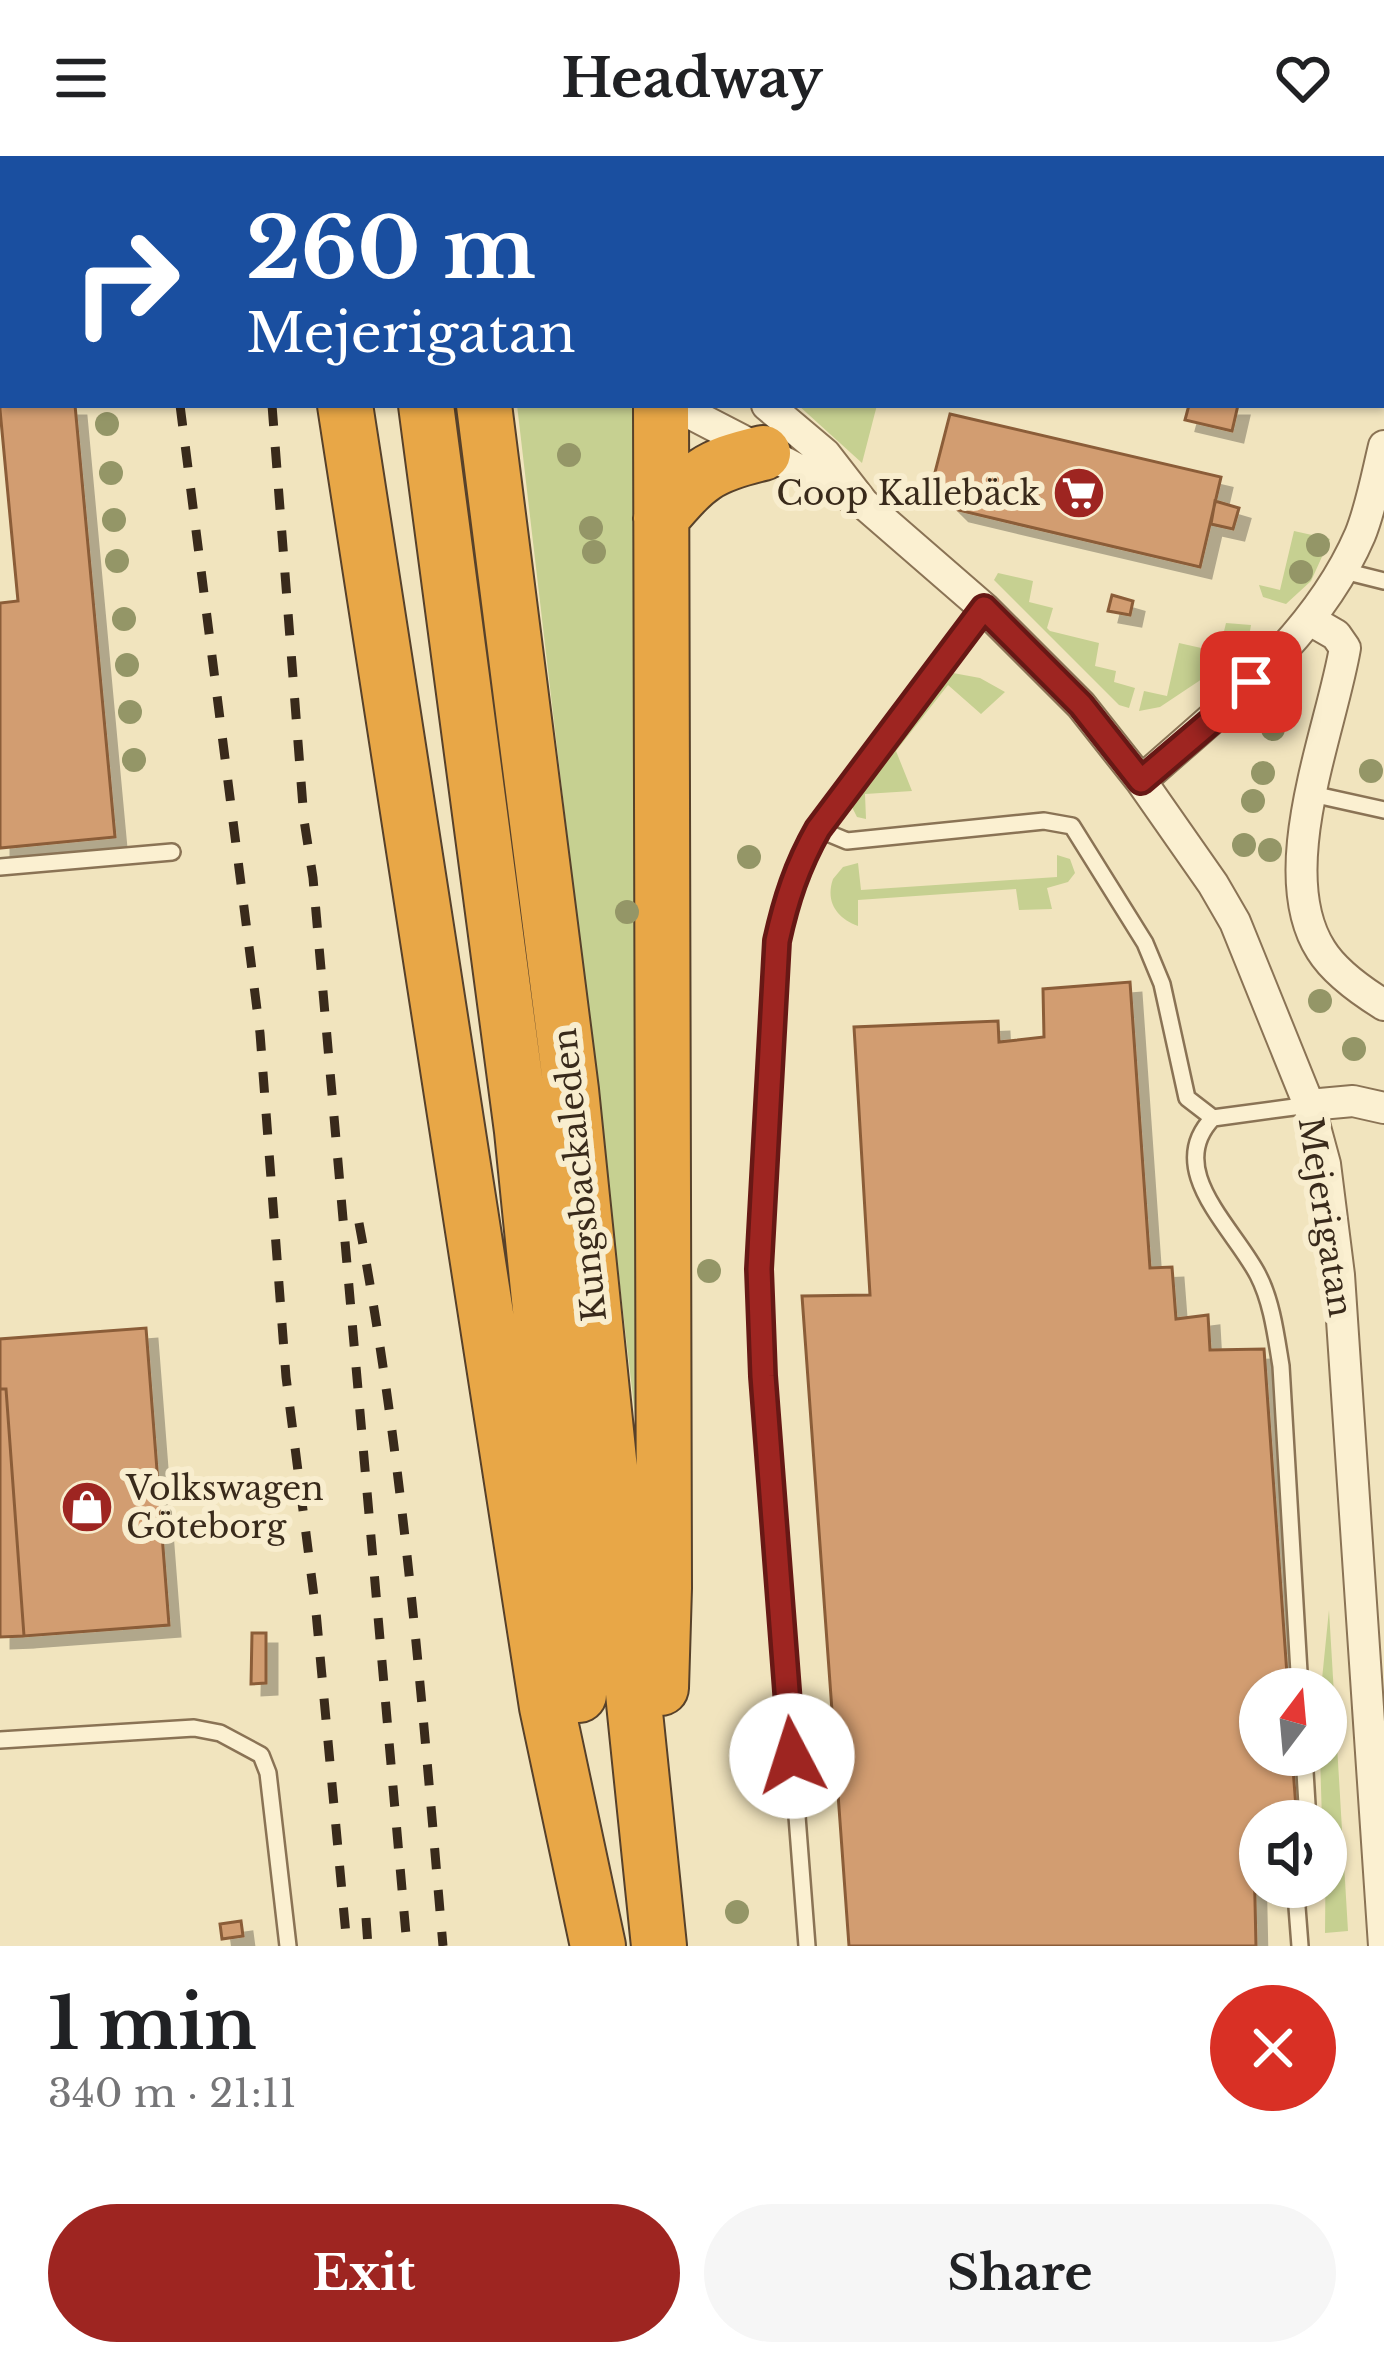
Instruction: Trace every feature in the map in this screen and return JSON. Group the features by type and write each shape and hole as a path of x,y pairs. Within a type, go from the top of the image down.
{"highway":[{"path":"345,408 547,1707 598,1946"},
{"name":"Kungsbackaleden","path":"426,408 525,1154 572,1604 598,1946"},
{"name":"Kungsbackaleden","path":"484,408 571,1090 659,1946"},
{"path":"654,1889 664,1588 661,408"},
{"path":"661,518 695,478 726,462 765,429"}],"street":[{"name":"Mejerigatan","path":"685,408 765,429 825,454 862,502"},
{"name":"Mejerigatan","path":"765,429 862,502 984,608 1081,705 1141,781 1235,922 1310,1105 1325,1164 1339,1275 1383,1927"},
{"path":"1141,781 1222,712 1310,620 1360,534 1384,446"},
{"path":"1310,620 1336,635 1345,648 1299,857 1305,906 1321,950 1384,1005"},
{"path":"1310,1105 1353,1101 1384,1108"}],"lane":[{"path":"1340,570 1384,580"},
{"path":"807,1946 759,1269 777,941 788,892 818,829 984,608"},
{"path":"1312,794 1384,810"},
{"path":"818,829 847,842 1044,821 1072,826 1145,943 1167,1000 1187,1098 1213,1118"},
{"path":"0,867 172,852"},
{"path":"1299,1668 1277,1345 1259,1277 1196,1180 1197,1144 1202,1129 1213,1118 1310,1105"},
{"path":"0,1740 194,1728 220,1733 261,1755 268,1774 288,1946"},
{"path":"1297,1908 1300,1946"}],"green space":[{"path":"517,408 632,408 639,414 638,1440"},
{"path":"801,408 876,408 862,463"},
{"path":"1294,531 1330,539 1311,581 1286,604 1263,597 1259,585 1280,590"},
{"path":"998,573 1033,581 1029,602 1053,608 1050,631 1099,643 1095,666 1116,671 1114,682 1135,688 1129,708 1119,705 994,580"},
{"path":"1226,623 1251,625 1247,649 1160,707 1139,711 1144,691 1167,696 1179,643 1219,652"},
{"path":"953,673 980,678 1005,692 981,714 948,685 896,751 912,791 865,794 866,819 857,817 853,797 937,687"},
{"path":"1057,855 1070,859 1075,873 1068,882 1047,888 1052,909 1019,910 1016,889 858,900 858,926 844,919 832,902 833,879 843,867 858,863 861,890 1057,877"},
{"path":"1329,1610 1332,1668 1323,1668"},
{"path":"1321,1776 1339,1776 1340,1800 1321,1800"},
{"path":"1325,1908 1347,1908 1348,1931 1325,1933"}],"building":[{"path":"75,408 115,837 0,848 0,603 18,601 0,410"},
{"path":"1188,408 1237,408 1232,431 1185,420"},
{"name":"Coop Kallebäck","path":"950,414 1221,477 1200,567 958,510 932,484"},
{"path":"1215,501 1239,508 1233,529 1211,524"},
{"path":"1112,595 1133,601 1130,615 1108,611"},
{"path":"1130,982 1150,1268 1172,1267 1176,1319 1208,1315 1210,1350 1264,1349 1287,1668 1239,1668 1239,1776 1294,1776 1295,1800 1239,1800 1239,1908 1255,1908 1256,1946 849,1946 802,1296 870,1295 854,1027 998,1021 999,1042 1044,1037 1043,989"},
{"name":"Volkswagen Göteborg","path":"146,1328 169,1625 24,1636 6,1389 0,1389 0,1339"},
{"path":"0,1389 6,1389 24,1636 0,1637"},
{"path":"252,1633 266,1633 266,1683 251,1684"},
{"path":"241,1921 243,1936 222,1939 220,1924"}],"railway":[{"path":"180,408 260,1033 286,1377 316,1612 347,1946"},
{"path":"272,408 304,820 313,878 407,1946"},
{"path":"359,1223 400,1493 443,1946"},
{"path":"366,1918 368,1946"}],"place":[{"name":"Coop Kallebäck","path":"1079,493"},
{"name":"Volkswagen Göteborg","path":"87,1507"}],"route":[{"path":"792,1756 759,1269 777,941 800,860 818,829 984,608 1081,705 1141,781 1251,682"}]}
